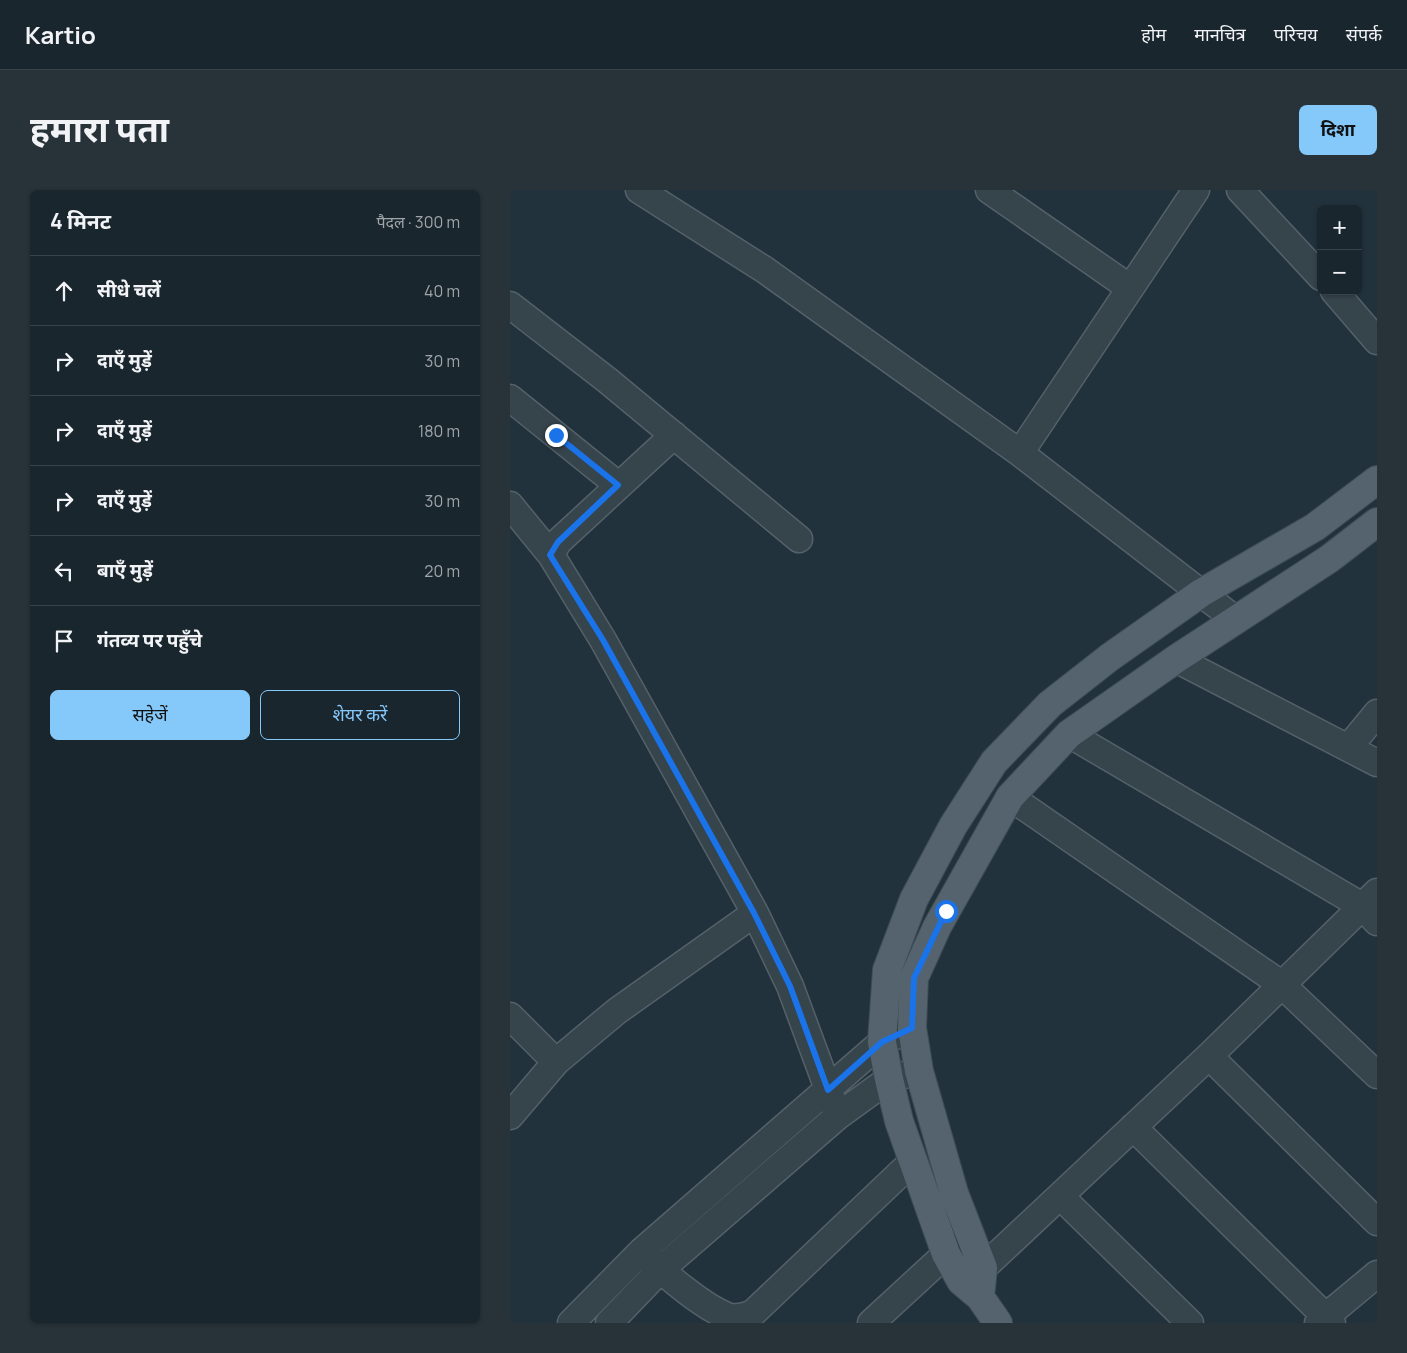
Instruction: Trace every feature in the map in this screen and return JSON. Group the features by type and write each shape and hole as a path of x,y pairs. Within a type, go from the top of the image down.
{"main road":[{"path":"998,1323 980,1297 961,1281 946,1254 912,1162 889,1080 882,1042 887,970 914,899 953,826 994,762 1050,704 1110,657 1201,593 1315,527 1377,480"},
{"path":"980,1297 983,1268 954,1193 918,1071 912,1028 914,978 937,927 1010,796 1069,734 1176,659 1329,559 1377,522"}],"street":[{"path":"638,190 765,270 1020,453 1236,620"},
{"path":"990,190 1130,288"},
{"path":"1020,453 1196,190"},
{"path":"1240,190 1317,273"},
{"path":"1339,295 1372,324"},
{"path":"510,305 607,380 799,539"},
{"path":"510,398 618,485"},
{"path":"550,555 558,542 674,435"},
{"path":"510,504 550,555 603,640 754,913 790,986 838,1116"},
{"path":"1176,659 1377,763"},
{"path":"1349,748 1377,713"},
{"path":"983,1268 1209,1056 1281,984 1372,907 1069,734"},
{"path":"1010,796 1281,984 1377,1076"},
{"path":"510,1116 556,1062 617,1011 754,913"},
{"path":"510,1016 556,1062"},
{"path":"571,1323 642,1250 882,1042 912,1028"},
{"path":"1209,1056 1377,1222"},
{"path":"609,1323 660,1270 838,1116 889,1080 918,1071"},
{"path":"1134,1127 1325,1321 1377,1274"},
{"path":"642,1250 703,1315 740,1318 753,1314 912,1162"},
{"path":"1060,1196 1190,1323"},
{"path":"871,1323 946,1254 972,1238"}],"route":[{"path":"556,435 618,485 558,542 550,555 603,640 754,913 790,986 828,1090 882,1042 912,1028 914,978 946,911"}]}
